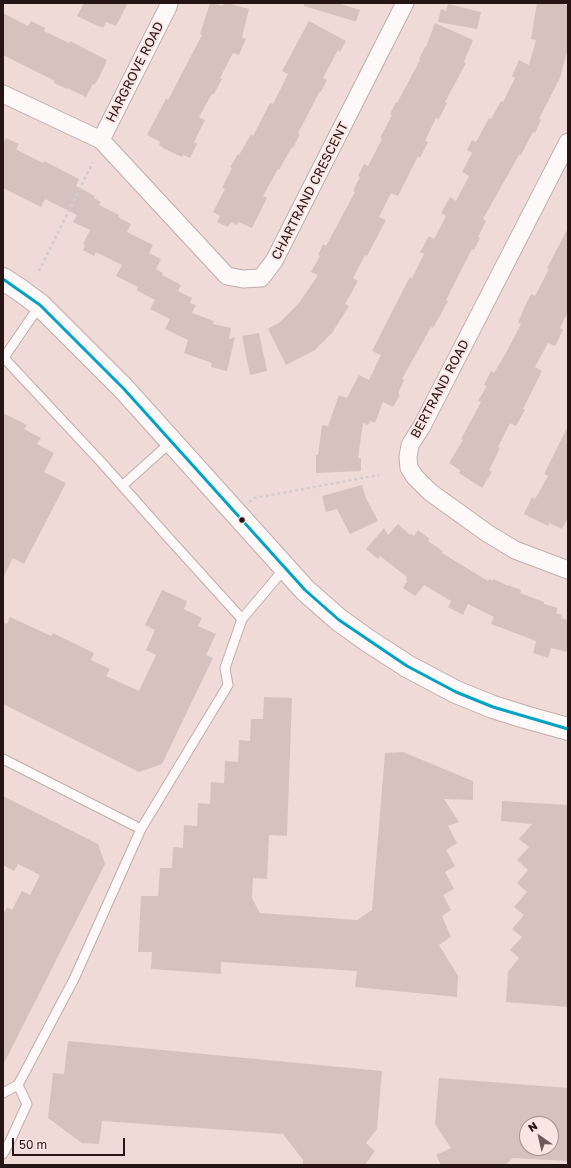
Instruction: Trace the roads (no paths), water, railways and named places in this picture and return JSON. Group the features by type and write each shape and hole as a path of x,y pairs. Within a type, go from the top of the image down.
{"street":[{"name":"HARGROVE ROAD","path":"101,140 169,3"},
{"name":"CHARTRAND CRESCENT","path":"3,94 101,140 227,276 243,279 261,278 274,261 405,3"},
{"name":"BERTRAND ROAD","path":"568,142 426,419 410,445 408,458 409,468 415,477 430,492 487,533 515,550 568,570"},
{"path":"3,279 40,304 124,390 305,590 339,620 367,640 424,676 456,692 492,707 532,720 568,729"}],"lane":[{"path":"40,304 3,359 102,463 242,619"},
{"path":"122,486 171,442"},
{"path":"3,1093 18,1085 74,980 142,829 228,685 225,668 242,619 285,568"},
{"path":"3,759 142,829"},
{"path":"3,1154 27,1104 18,1085"}]}
